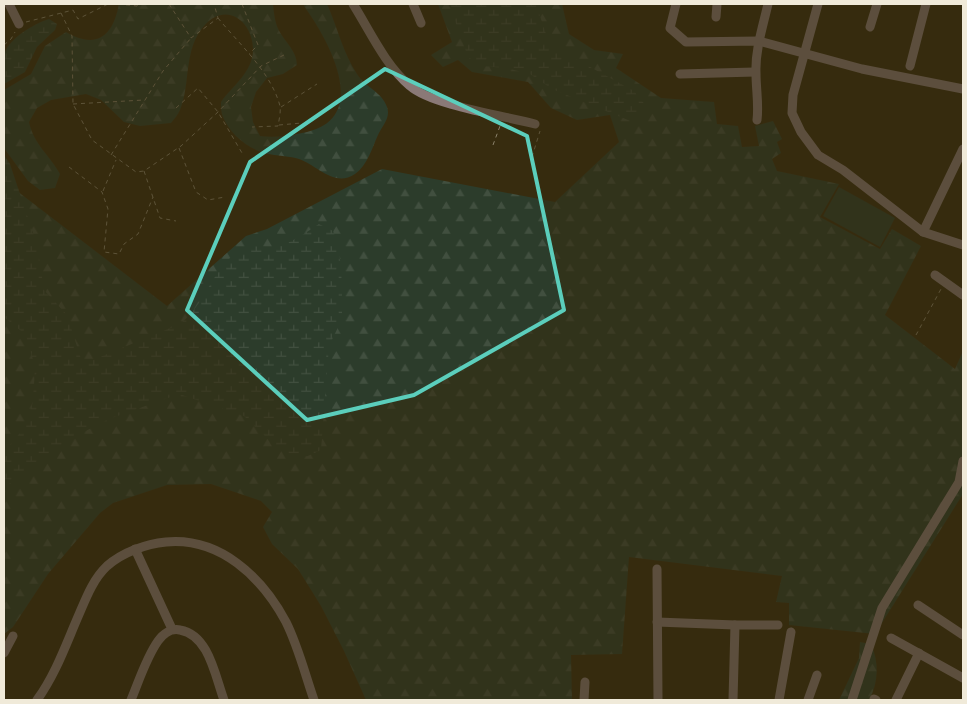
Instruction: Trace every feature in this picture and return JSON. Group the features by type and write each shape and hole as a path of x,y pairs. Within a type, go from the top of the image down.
{"street":[{"path":"6,4 19,24"},
{"path":"353,4 392,66 410,86 420,93 436,100 535,124"},
{"path":"414,4 421,23"},
{"path":"676,4 670,28 686,42 759,41 862,69 963,86"},
{"path":"716,17 717,4"},
{"path":"757,120 759,101 756,72 759,41 768,4"},
{"path":"818,4 793,95 792,113 812,150 843,170 923,232 963,246"},
{"path":"870,27 877,4"},
{"path":"910,66 926,4"},
{"path":"680,74 756,72"},
{"path":"923,232 963,149"},
{"path":"935,275 963,294"},
{"path":"852,700 882,608 958,482 963,461"},
{"path":"37,700 52,676 93,584 107,566 136,549 155,543 176,541 196,544 219,552 238,562 270,596 286,622 314,700"},
{"path":"136,549 172,629"},
{"path":"657,569 658,700"},
{"path":"918,604 963,635"},
{"path":"657,622 778,625"},
{"path":"733,700 735,625"},
{"path":"130,700 157,642 172,629 185,631 196,636 203,645 224,700"},
{"path":"779,700 791,632"},
{"path":"4,653 13,636"},
{"path":"891,638 963,678"},
{"path":"896,700 919,653"},
{"path":"808,700 817,675"},
{"path":"584,700 585,682"}],"path":[{"path":"4,45 11,39 19,24 73,10 78,19 108,4"},
{"path":"118,4 137,6 139,4"},
{"path":"168,4 191,38"},
{"path":"214,4 218,18 248,55 261,66 280,108 278,126"},
{"path":"242,4 258,45 248,55"},
{"path":"61,13 72,36 73,104 92,140 110,155 136,172 144,171 179,148 218,112 261,66 284,54"},
{"path":"110,155 163,71 191,38 218,18"},
{"path":"280,108 317,84"},
{"path":"176,108 198,88 218,112 242,153"},
{"path":"73,104 145,100"},
{"path":"493,145 504,116"},
{"path":"252,127 302,124"},
{"path":"532,157 540,128 535,124"},
{"path":"179,148 196,192 208,200 225,197"},
{"path":"102,192 117,159"},
{"path":"69,167 102,192 108,208 104,252 119,254 124,244 138,234 153,197"},
{"path":"144,171 160,218 176,221"},
{"path":"916,335 945,282"}],"highlighted area":[{"path":"385,69 527,136 564,310 414,395 307,420 187,310 250,162"}],"green space":[{"path":"119,4 273,4 277,27 293,52 297,65 283,74 267,78 256,92 251,107 253,122 260,136 271,137 302,133 324,126 336,113 341,97 334,59 325,39 304,6 305,4 327,4 352,66 360,79 385,102 388,111 387,118 366,162 359,171 347,178 333,177 299,159 262,152 248,146 236,136 226,124 221,112 221,102 241,79 249,66 253,51 252,41 244,23 229,15 221,15 212,18 197,35 190,56 183,100 179,112 171,123 140,126 124,122 101,100 86,94 51,100 37,108 29,122 31,130 60,174 55,188 40,190 28,181 4,148 4,90 31,74 45,46 66,32 87,40 102,37 113,24"},
{"path":"438,4 562,4 569,34 594,50 623,54 616,68 661,98 714,102 717,124 738,126 742,147 759,146 755,126 773,121 782,139 777,142 781,153 772,159 777,171 839,184 820,217 880,249 892,229 921,246 885,315 955,369 963,351 963,494 875,634 789,625 789,603 776,602 782,576 629,557 622,654 571,655 572,700 366,700 321,606 298,569 272,544 263,527 272,512 261,501 211,484 167,485 113,503 100,513 48,574 13,627 4,634 4,181 167,306 246,236 267,229 382,169 555,202 619,142 610,115 577,120 551,108 528,82 472,72 458,60 443,67 431,55 452,42"},
{"path":"449,4 536,4 548,40 559,50 634,91 646,106 640,117 628,120 552,89 530,74 506,68 482,66 468,57"},
{"path":"49,19 57,24 55,30 37,47 25,72 4,84 3,59 10,44 29,28"},
{"path":"4,155 10,164 37,245 44,290 67,315 81,359 88,362 180,324 196,307 222,266 240,250 252,246 280,246 298,238 319,224 333,231 339,247 342,319 329,346 321,450 299,460 270,441 244,416 179,394 109,419 72,438 36,462 9,484 4,495 4,452 25,427 33,402 35,367 26,335 4,317"},
{"path":"839,187 895,218 880,247 823,216"},
{"path":"860,642 871,644 874,651 877,665 875,686 869,700 839,700 859,658"}]}
